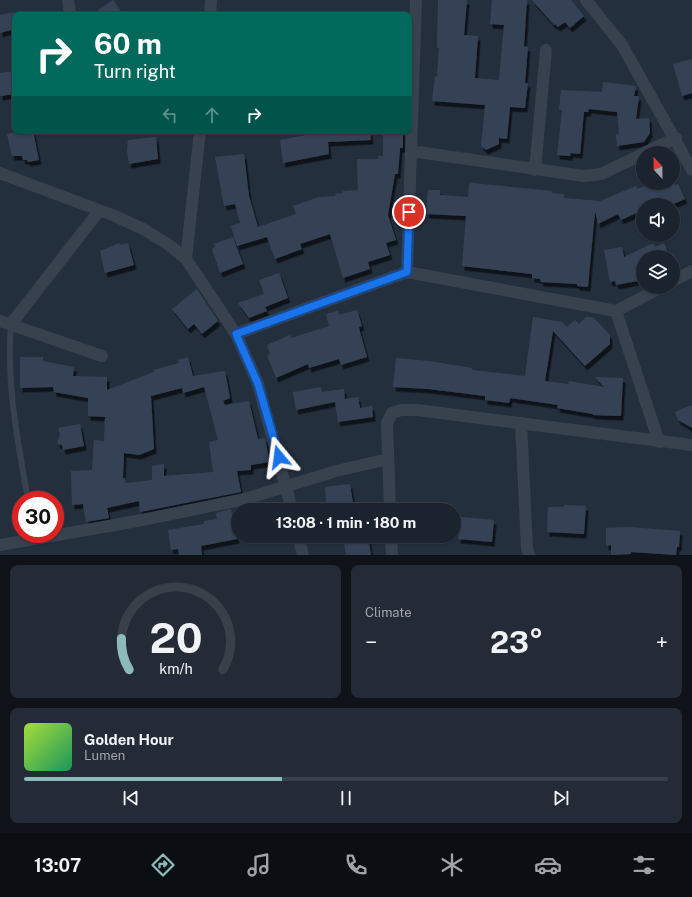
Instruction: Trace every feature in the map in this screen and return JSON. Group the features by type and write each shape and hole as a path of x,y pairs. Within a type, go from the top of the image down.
{"street":[{"path":"68,0 70,12"},
{"path":"210,0 210,12"},
{"path":"412,33 416,0"},
{"path":"586,0 622,45 676,138 692,170"},
{"path":"535,170 546,50"},
{"path":"186,259 200,134"},
{"path":"407,272 411,134"},
{"path":"659,146 676,138"},
{"path":"411,151 584,176 601,174 636,157"},
{"path":"0,173 99,210 145,230 169,245 186,259 236,334 258,384 291,503"},
{"path":"99,210 6,323 102,356"},
{"path":"680,277 692,271"},
{"path":"236,334 407,272 616,311 649,294"},
{"path":"616,311 660,442"},
{"path":"390,503 387,423 392,413 397,411 417,410 692,445"},
{"path":"521,423 527,548 529,555"},
{"path":"64,532 138,521 238,500 336,471 388,459"},
{"path":"1,548 15,543"},
{"path":"299,543 302,555"},
{"path":"391,543 392,555"}],"lane":[{"path":"6,323 10,340 11,402 26,491"}],"building":[{"path":"113,0 122,12 95,12"},
{"path":"438,0 467,0 464,35 478,36 475,78 499,80 504,25 490,24 492,0 527,0 524,46 528,47 525,83 528,83 525,108 510,107 507,139 499,138 499,144 486,150 481,146 485,105 432,101 435,76 437,77 439,48 437,48"},
{"path":"532,0 571,0 584,16 570,28 565,22 558,27 555,24 554,25"},
{"path":"12,13 12,30 0,33 0,15"},
{"path":"692,59 692,93 682,96 673,64"},
{"path":"12,71 12,94 0,96 0,73"},
{"path":"603,82 636,86 634,96 639,96 636,119 649,118 650,133 644,142 617,146 616,134 619,134 617,112 589,109 588,112 584,112 580,154 571,153 570,156 557,155 562,110 559,110 561,90 602,92"},
{"path":"7,134 34,134 39,160 28,162 27,160 23,160 22,156 12,156"},
{"path":"312,134 370,134 371,140 328,142 329,154 283,163 280,140"},
{"path":"383,134 403,134 403,148 400,148 398,174 395,174 388,215 396,240 386,243 390,255 368,262 370,269 343,278 330,234 300,244 302,249 275,259 267,237 237,246 231,226 240,223 235,204 224,206 215,157 244,154 249,196 258,227 296,214 293,206 319,197 336,196 335,194 343,193 343,191 358,190 357,159 378,159 378,156 383,156"},
{"path":"156,137 158,159 129,164 127,150 128,140"},
{"path":"472,183 552,191 551,193 564,194 564,198 600,201 636,186 636,190 680,190 680,188 685,199 680,201 680,198 636,198 636,213 621,220 618,214 598,224 595,211 588,287 577,286 577,284 541,282 540,279 532,278 532,274 462,266 466,216 426,214 428,190 440,190 440,195 468,197 469,184"},
{"path":"233,237 243,264 220,273 212,249 215,247 214,244"},
{"path":"119,243 120,245 128,243 134,265 105,273 100,251"},
{"path":"653,243 655,247 664,243 667,250 638,250"},
{"path":"622,247 624,257 636,251 636,281 616,285 615,281 610,282 604,250"},
{"path":"279,273 288,298 265,307 267,311 249,318 238,303 264,294 259,280"},
{"path":"197,289 218,321 202,334 194,324 188,329 172,309"},
{"path":"357,310 362,326 359,327 360,332 367,357 341,365 339,359 309,368 308,364 276,378 267,355 270,354 267,345 290,335 291,338 329,326 326,314 338,311 339,315"},
{"path":"533,317 562,322 567,327 575,320 579,324 586,317 593,317 610,335 610,344 585,366 553,331 545,381 568,384 569,381 604,387 595,377 623,378 621,416 593,415 557,408 558,405 510,398 509,403 485,400 485,396 428,389 393,387 396,358 429,361 472,368 472,370 525,376"},
{"path":"20,357 43,357 43,361 74,367 73,376 107,377 107,390 154,372 154,370 179,363 178,360 188,357 193,376 225,371 230,398 223,401 225,405 249,401 258,439 265,438 270,462 251,465 251,470 237,471 241,492 140,512 139,501 107,508 109,518 86,522 83,504 72,505 71,471 92,470 94,440 104,441 105,417 88,416 88,398 54,392 53,387 20,388","holes":["204,387 218,440 209,442 213,472 164,476 164,464 152,466 152,480 126,483 125,478 123,478 124,453 139,455 154,449 151,396 182,388 183,393"]},
{"path":"321,387 322,392 344,389 345,399 358,397 360,408 372,406 373,417 338,422 335,402 296,410 293,392"},
{"path":"692,405 692,428 678,420 675,412"},
{"path":"80,424 84,446 63,450 62,445 57,444 60,434 58,428"},
{"path":"350,484 353,503 326,503 325,487"},
{"path":"564,505 586,506 584,534 547,532 548,507 564,507"},
{"path":"231,509 231,540 201,546 202,555 179,555 178,549 171,550 168,530 204,524 204,521 217,519 216,513"},
{"path":"461,517 494,520 492,542 461,539"},
{"path":"630,527 680,531 679,547 677,547 676,555 631,552 631,554 611,555 611,545 606,546 606,528"},
{"path":"344,543 369,543 371,555 346,555"}],"route":[{"path":"279,457 258,384 236,334 407,272 409,212"}]}
